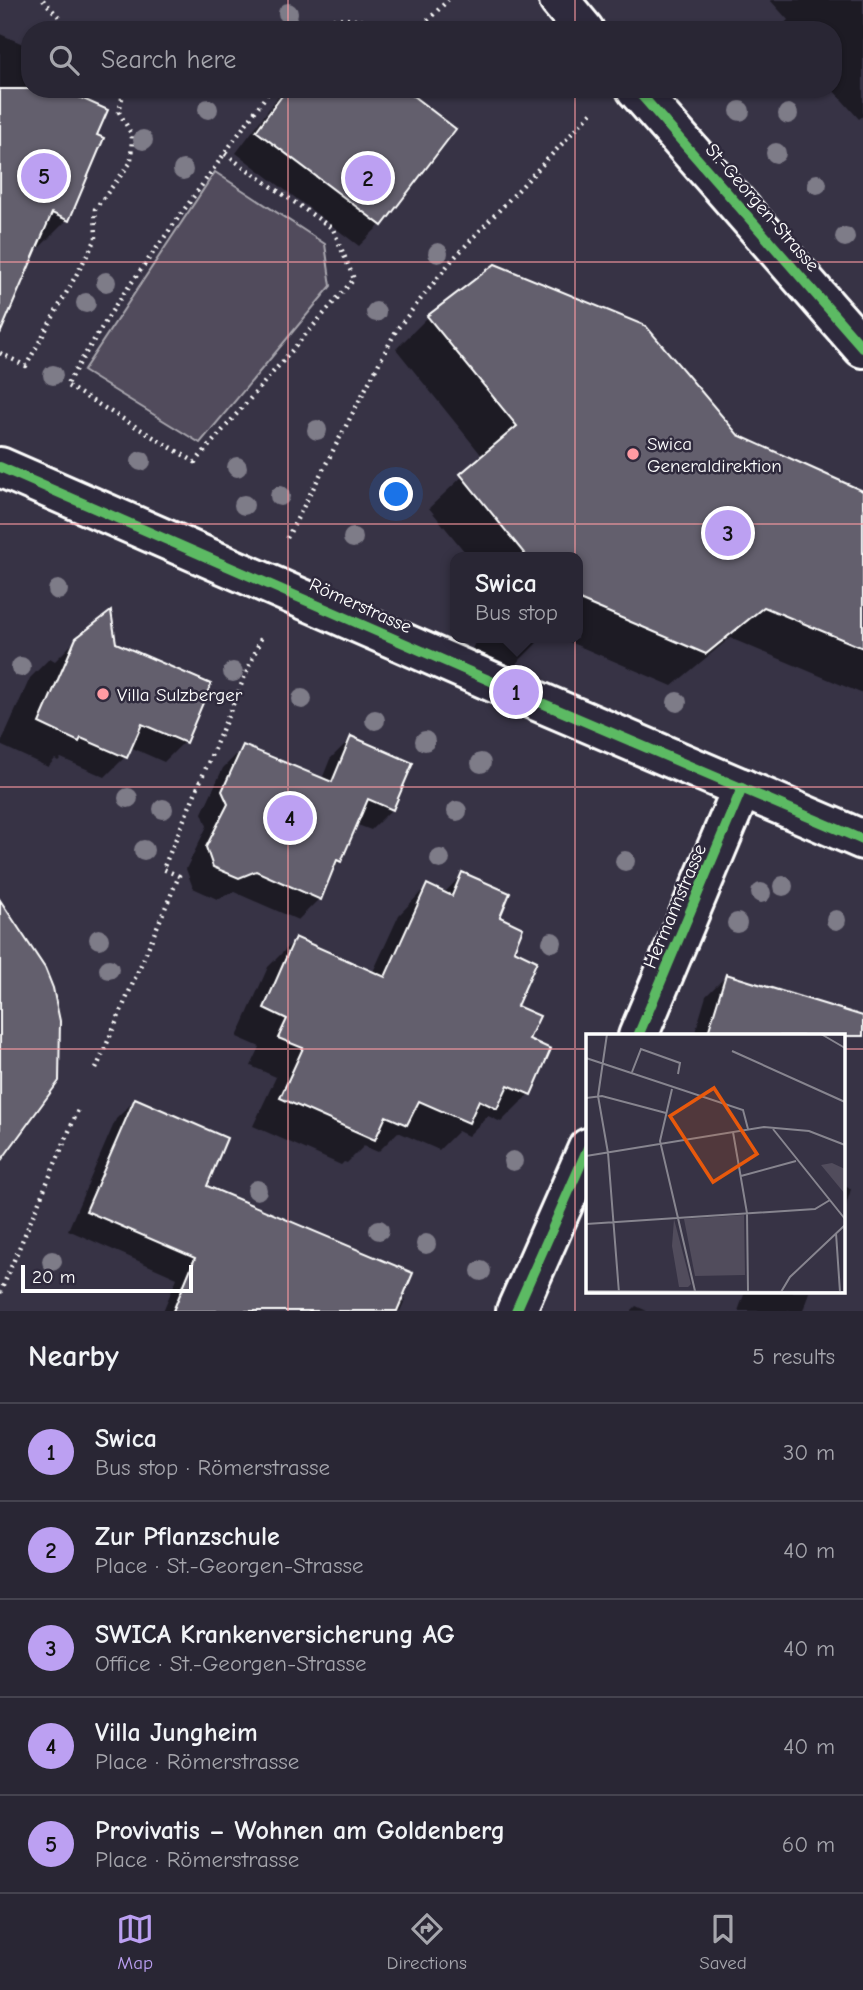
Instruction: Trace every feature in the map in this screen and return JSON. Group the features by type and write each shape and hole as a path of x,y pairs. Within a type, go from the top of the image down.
{"main road":[{"path":"559,0 576,21"},
{"name":"St.-Georgen-Strasse","path":"644,98 863,348"},
{"name":"Römerstrasse","path":"0,467 863,840"},
{"name":"Hermannstrasse","path":"639,1034 742,788"},
{"path":"516,1311 586,1153"}],"path":[{"path":"43,0 60,21"},
{"path":"427,21 448,0"},
{"path":"330,21 336,18 364,21"},
{"path":"0,353 26,366 96,239 94,209 131,162 132,135 119,112 122,98"},
{"path":"225,154 333,229 354,279 195,462 66,385 117,303 265,98"},
{"path":"284,543 397,330 452,260 594,109"},
{"path":"96,1069 179,876 163,869 267,626"},
{"path":"0,1293 79,1110"}],"shaded area":[{"path":"215,172 325,244 331,286 200,443 83,371"}],"building":[{"path":"0,89 21,89 21,98 81,98 108,110 97,135 104,138 69,221 52,213 0,334"},
{"path":"280,98 416,98 456,129 382,226 256,131"},
{"name":"Swica Generaldirektion","path":"495,264 646,326 738,435 863,491 863,648 764,607 706,654 583,602 583,552 523,552 460,474 517,426 427,316"},
{"name":"Villa Sulzberger","path":"111,611 116,643 211,684 186,743 142,724 127,758 81,738 79,742 39,723 76,638"},
{"path":"351,736 413,763 393,810 368,799 341,862 337,860 321,900 256,871 239,878 213,867 206,847 228,804 222,791 243,745 332,782"},
{"path":"462,872 510,893 500,917 523,928 514,950 537,961 517,1006 540,1016 529,1039 551,1049 531,1095 508,1085 497,1109 479,1100 469,1123 419,1101 407,1125 386,1116 375,1140 280,1098 303,1048 278,1038 287,1019 264,1008 295,937 385,977 427,884 452,896"},
{"path":"0,900 45,968 53,988 60,1021 59,1081 0,1162"},
{"path":"726,974 863,1016 863,1036 708,1034"},
{"path":"135,1098 227,1138 207,1186 413,1273 397,1311 173,1311 195,1258 86,1211"}],"cycle path":[{"path":"644,98 863,348"},
{"path":"0,467 863,840"},
{"path":"639,1034 742,788"},
{"path":"516,1311 586,1153"}],"place":[{"name":"Provivatis – Wohnen am Goldenberg","path":"44,176"},
{"name":"Zur Pflanzschule","path":"368,178"},
{"name":"Swica Generaldirektion","path":"633,454"},
{"name":"SWICA Krankenversicherung AG","path":"728,533"},
{"name":"Swica","path":"516,692"},
{"name":"Villa Sulzberger","path":"103,694"},
{"name":"Villa Jungheim","path":"290,818"}]}
